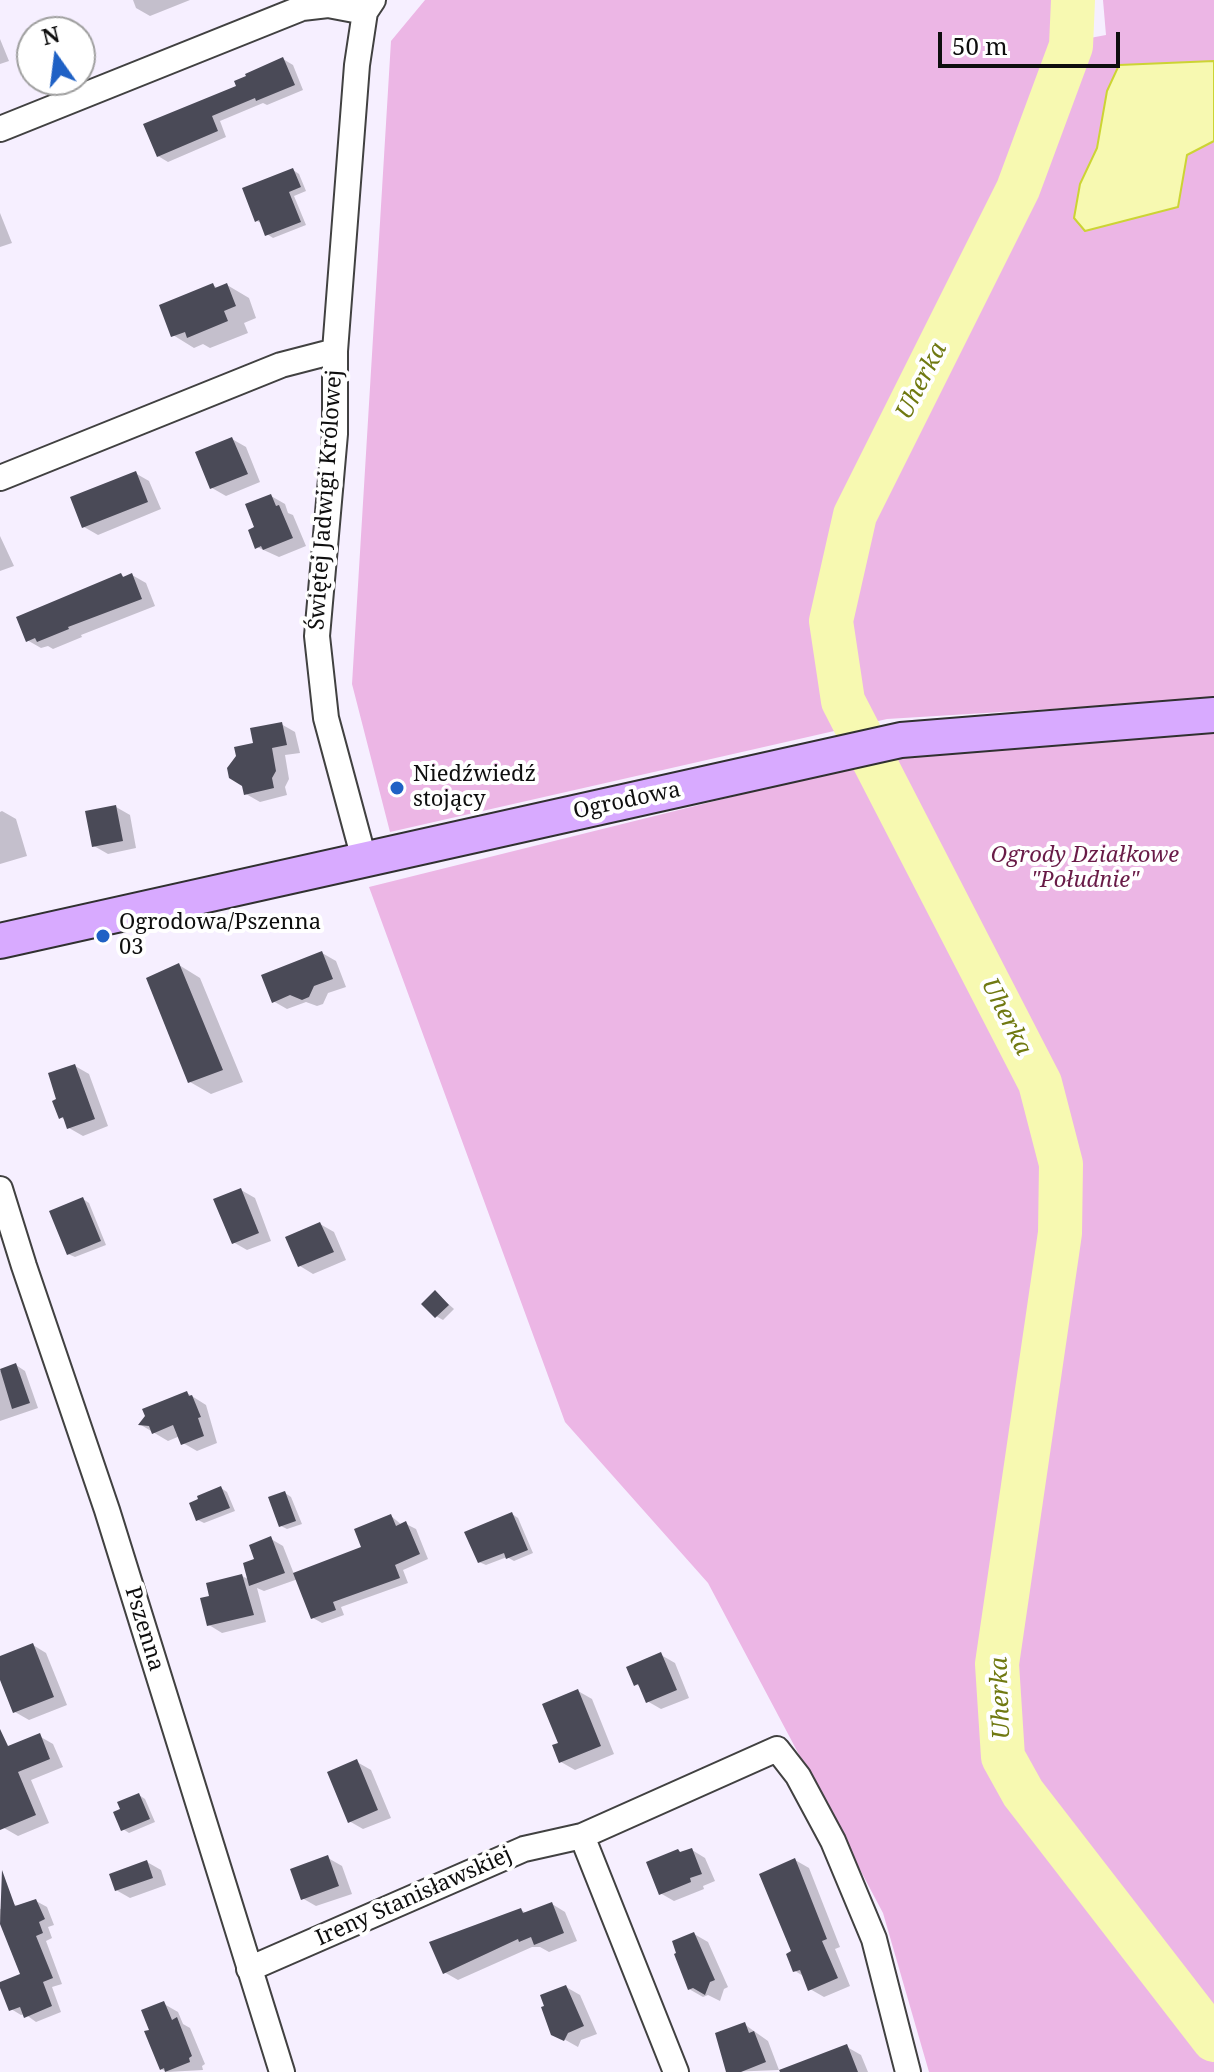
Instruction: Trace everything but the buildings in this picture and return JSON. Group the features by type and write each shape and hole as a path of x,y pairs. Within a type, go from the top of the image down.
{"street":[{"path":"0,129 302,8 369,6 357,65 335,351"},
{"name":"Świętej Jadwigi Królowej","path":"0,478 281,365 335,351 335,434 317,614 318,658 326,718 364,859"},
{"name":"Ogrodowa","path":"0,941 901,740 1214,715"},
{"name":"Pszenna","path":"0,1189 107,1510 282,2072"},
{"name":"Ireny Stanisławskiej","path":"249,1969 524,1849 582,1836 777,1749 798,1776 833,1841 874,1939 908,2072"},
{"path":"582,1836 676,2072"}],"green space":[{"path":"425,0 1058,0 1058,44 1106,35 1103,0 1214,0 1214,699 887,719 390,832 352,684 391,41"},
{"name":"Ogrody Działkowe \"Południe\"","path":"1214,730 1214,2072 929,2072 883,1913 708,1583 565,1422 369,887 888,758"}],"shaded area":[{"path":"1214,61 1214,141 1187,155 1178,207 1085,231 1074,218 1080,184 1097,148 1107,91 1119,65"}],"waterway":[{"name":"Uherka","path":"1073,0 1071,46 1018,189 855,515 831,621 843,701 1040,1083 1061,1164 1060,1233 997,1664 1003,1757 1023,1793 1214,2040"}],"place":[{"name":"Niedźwiedź stojący","path":"397,788"},
{"name":"Ogrodowa/Pszenna 03","path":"103,936"}]}
